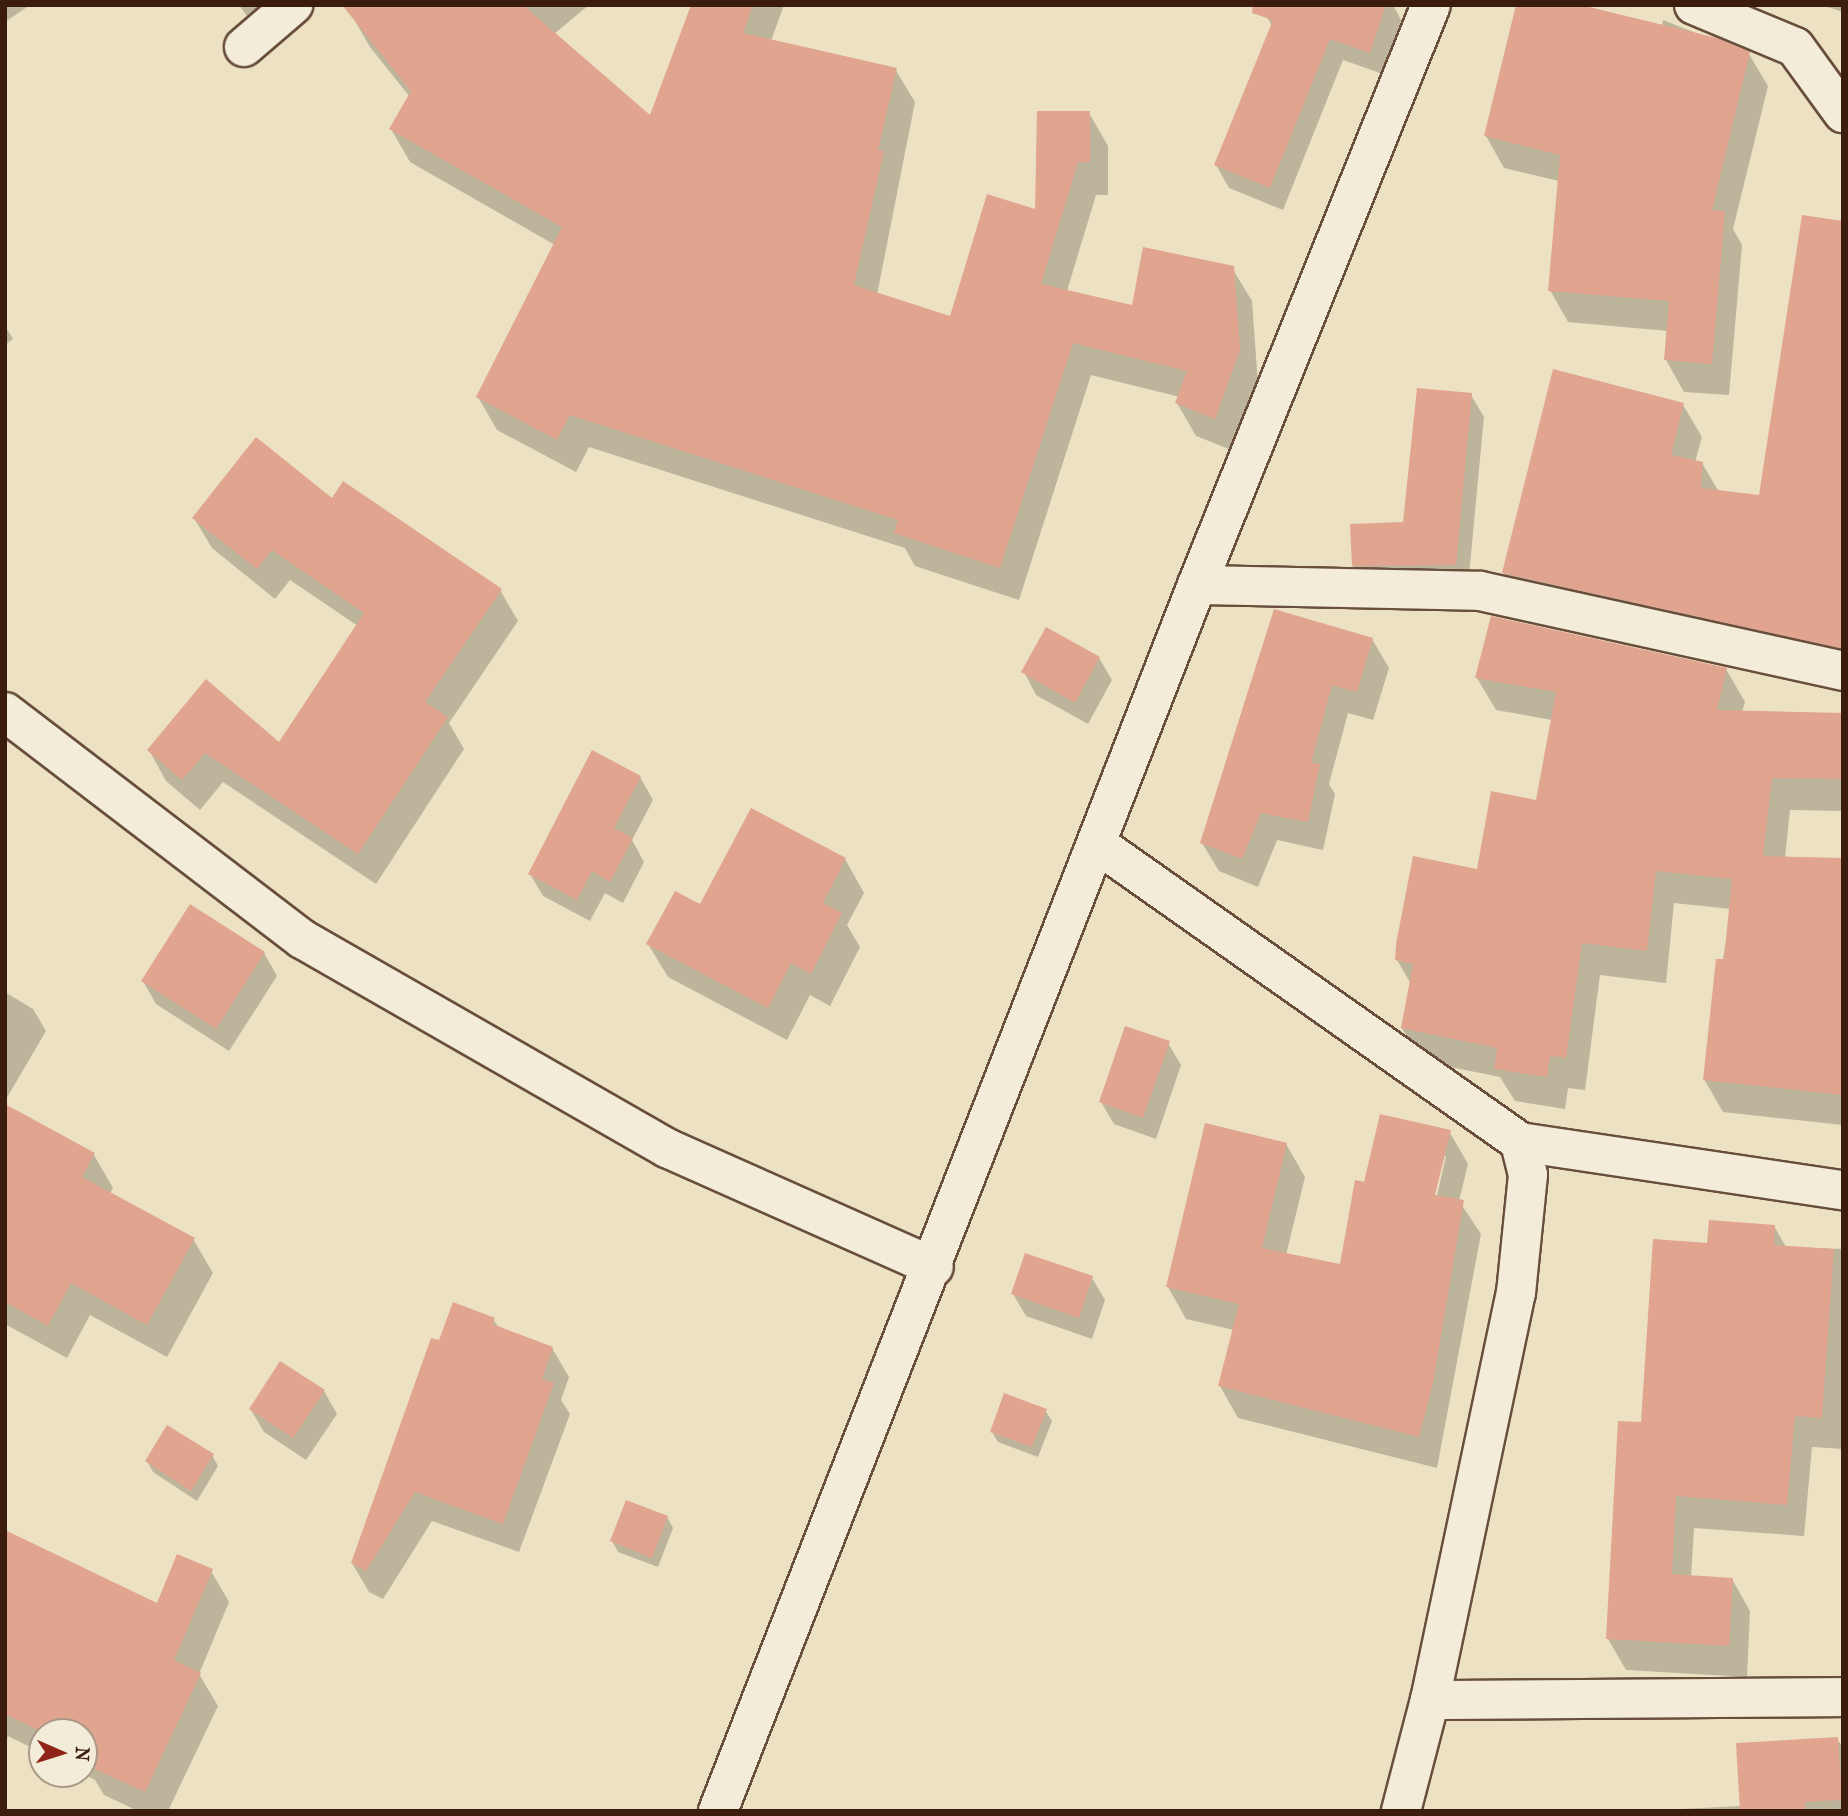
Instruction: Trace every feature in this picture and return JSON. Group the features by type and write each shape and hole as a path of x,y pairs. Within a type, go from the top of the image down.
{"street":[{"path":"244,47 293,5"},
{"path":"718,1811 934,1267 1197,585 1431,5"},
{"path":"1694,5 1795,47 1843,113"},
{"path":"1197,585 1480,591 1843,671"},
{"path":"5,712 302,939 667,1147 934,1267"},
{"path":"1097,844 1520,1142 1843,1190"},
{"path":"1401,1811 1430,1700 1516,1293 1528,1175 1520,1142"},
{"path":"1430,1700 1843,1697"}],"building":[{"path":"342,5 523,5 650,115 691,5 753,5 743,33 897,68 878,150 884,151 854,285 950,316 987,194 1035,209 1037,111 1090,111 1090,162 1078,162 1041,284 1132,305 1143,247 1234,266 1240,350 1215,419 1175,403 1187,371 1073,343 1000,568 894,533 898,520 570,415 557,440 476,397 562,227 389,129 411,91"},
{"path":"1253,5 1386,5 1370,53 1330,39 1270,188 1214,165 1273,20 1252,13"},
{"path":"1516,5 1581,5 1717,38 1750,52 1712,210 1725,211 1712,364 1664,360 1669,301 1548,291 1560,155 1484,136"},
{"path":"1802,215 1843,221 1843,649 1502,573 1553,369 1684,403 1671,455 1703,462 1701,488 1759,495"},
{"path":"1417,388 1472,393 1456,565 1352,566 1350,524 1403,522"},
{"path":"256,437 332,498 343,481 502,589 425,702 448,717 358,854 205,753 182,780 147,750 206,679 279,742 364,613 272,550 257,569 192,518"},
{"path":"1274,609 1373,638 1357,692 1332,685 1311,763 1320,764 1308,822 1261,813 1242,859 1200,843"},
{"path":"1491,616 1727,668 1717,710 1843,713 1843,779 1772,778 1763,856 1843,858 1843,1095 1703,1080 1716,959 1724,959 1732,879 1656,871 1647,951 1582,943 1566,1058 1550,1056 1547,1077 1494,1069 1497,1048 1401,1028 1413,964 1395,960 1396,944 1413,856 1477,869 1491,791 1536,800 1556,692 1475,678"},
{"path":"1046,627 1100,657 1075,703 1021,672"},
{"path":"592,750 641,776 614,828 633,838 610,882 592,871 577,900 528,874"},
{"path":"751,808 846,858 823,903 842,913 811,974 791,963 768,1008 646,944 675,891 700,904"},
{"path":"190,904 265,952 216,1029 141,981"},
{"path":"1125,1026 1170,1041 1143,1118 1099,1102"},
{"path":"5,1104 95,1153 82,1177 195,1238 147,1325 71,1283 48,1326 5,1302"},
{"path":"1380,1114 1451,1130 1435,1195 1464,1200 1433,1383 1419,1437 1218,1386 1239,1304 1166,1287 1205,1123 1287,1143 1262,1248 1340,1264 1355,1180 1364,1182"},
{"path":"1709,1220 1775,1225 1774,1245 1834,1249 1822,1418 1795,1416 1787,1505 1676,1496 1672,1574 1733,1578 1729,1646 1606,1639 1618,1421 1641,1422 1653,1239 1707,1243"},
{"path":"1025,1253 1093,1276 1079,1318 1011,1294"},
{"path":"453,1302 495,1318 492,1324 553,1347 542,1379 554,1383 503,1524 415,1492 366,1571 351,1563 431,1338 439,1340"},
{"path":"280,1361 325,1390 293,1438 249,1409"},
{"path":"1004,1393 1047,1409 1032,1447 990,1432"},
{"path":"167,1425 214,1454 191,1491 145,1461"},
{"path":"626,1500 668,1516 652,1558 610,1541"},
{"path":"5,1530 157,1603 177,1554 213,1569 174,1660 201,1673 145,1792 98,1770 98,1718 28,1718 28,1725 5,1714"},
{"path":"1838,1737 1842,1800 1805,1802 1805,1811 1740,1811 1736,1743"}]}
